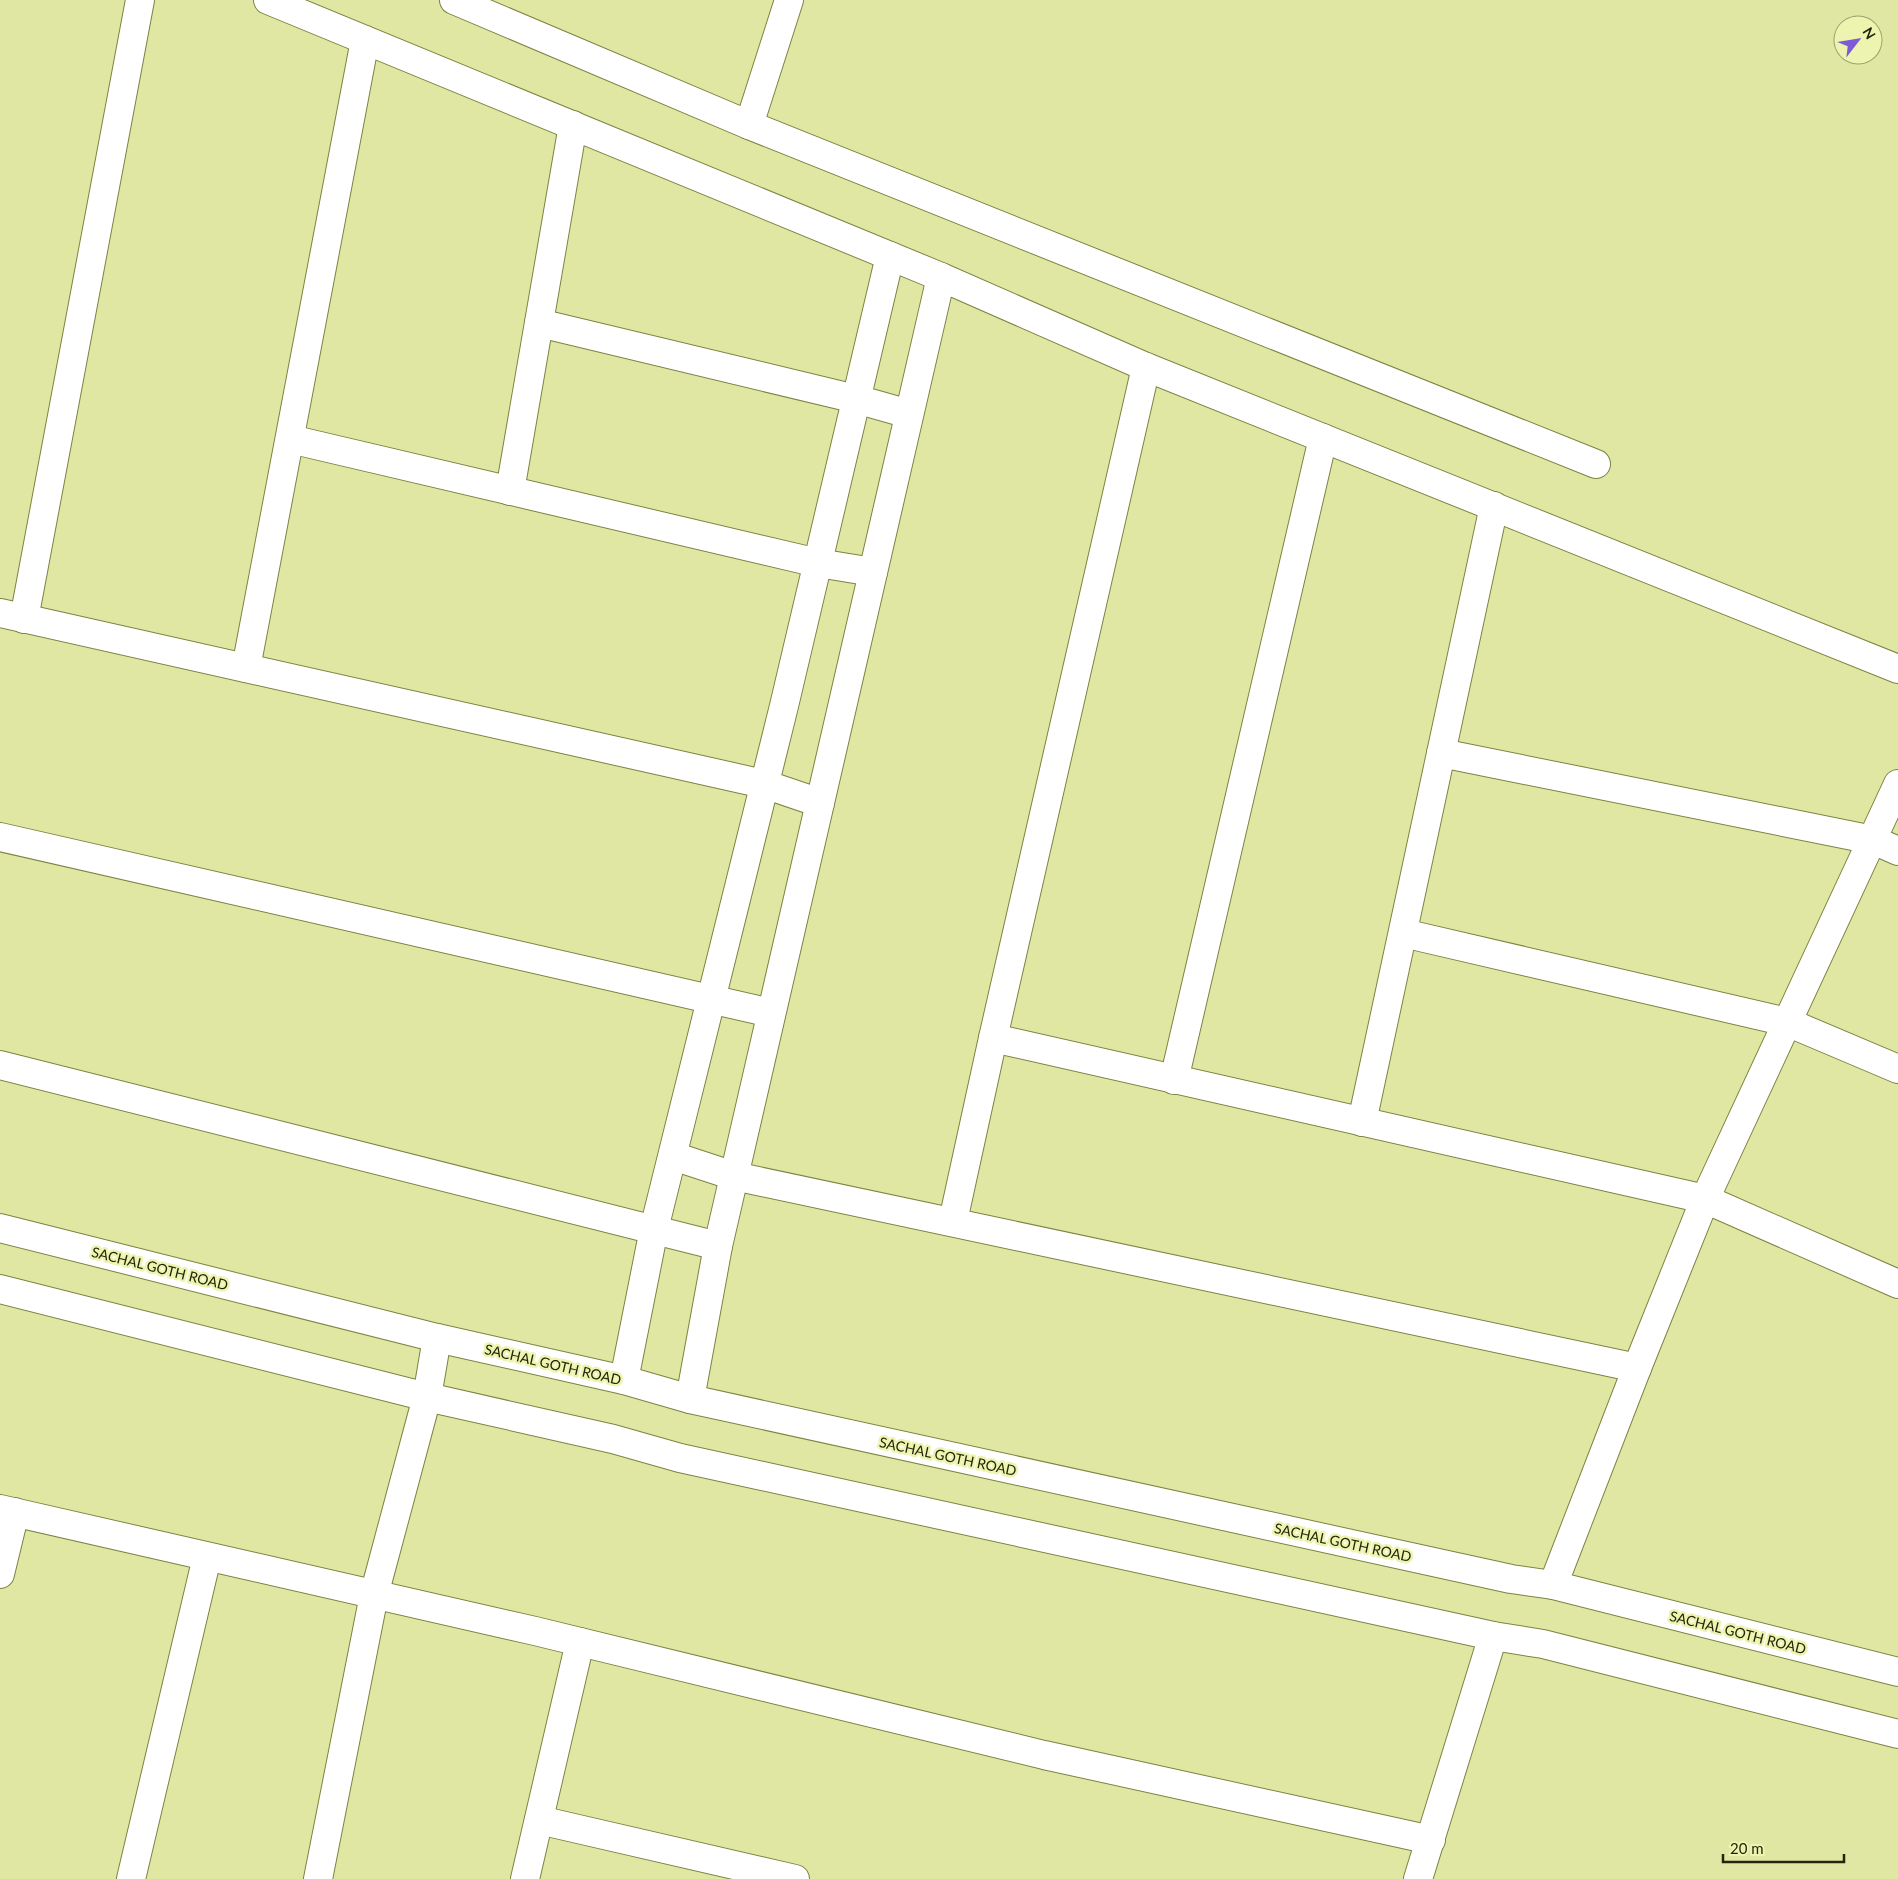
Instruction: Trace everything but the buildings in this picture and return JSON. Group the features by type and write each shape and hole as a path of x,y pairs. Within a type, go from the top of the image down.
{"street":[{"path":"140,0 12,616 764,784 820,803"},
{"path":"268,0 941,277 1146,367 1898,669"},
{"path":"454,0 749,125 1596,464"},
{"path":"749,125 789,0"},
{"path":"246,668 365,40"},
{"path":"510,491 573,124"},
{"path":"624,1380 654,1229 818,563 890,256"},
{"path":"690,1399 718,1246 941,277"},
{"path":"539,323 856,399 910,414"},
{"path":"953,1221 1146,367"},
{"path":"1174,1080 1323,438"},
{"path":"290,439 818,563 873,572"},
{"path":"1362,1122 1494,506"},
{"path":"1441,753 1873,840 1898,851"},
{"path":"1553,1585 1705,1199 1898,784"},
{"path":"0,837 771,1013"},
{"path":"1403,933 1787,1022 1898,1069"},
{"path":"993,1038 1705,1199 1898,1284"},
{"path":"0,1065 718,1246"},
{"path":"672,1156 734,1176 953,1221 1637,1368"},
{"name":"SACHAL GOTH ROAD","path":"0,1228 437,1338 624,1380 690,1399 1511,1579 1553,1585 1898,1672"},
{"path":"0,1289 427,1397 614,1439 680,1458 1493,1636 1543,1644 1898,1734"},
{"path":"318,1879 374,1596 427,1397 437,1338"},
{"path":"0,1574 8,1510 580,1642 1044,1755 1431,1840"},
{"path":"132,1879 207,1557"},
{"path":"1418,1879 1493,1636"},
{"path":"525,1879 580,1642"},
{"path":"539,1820 718,1870 795,1879"}]}
